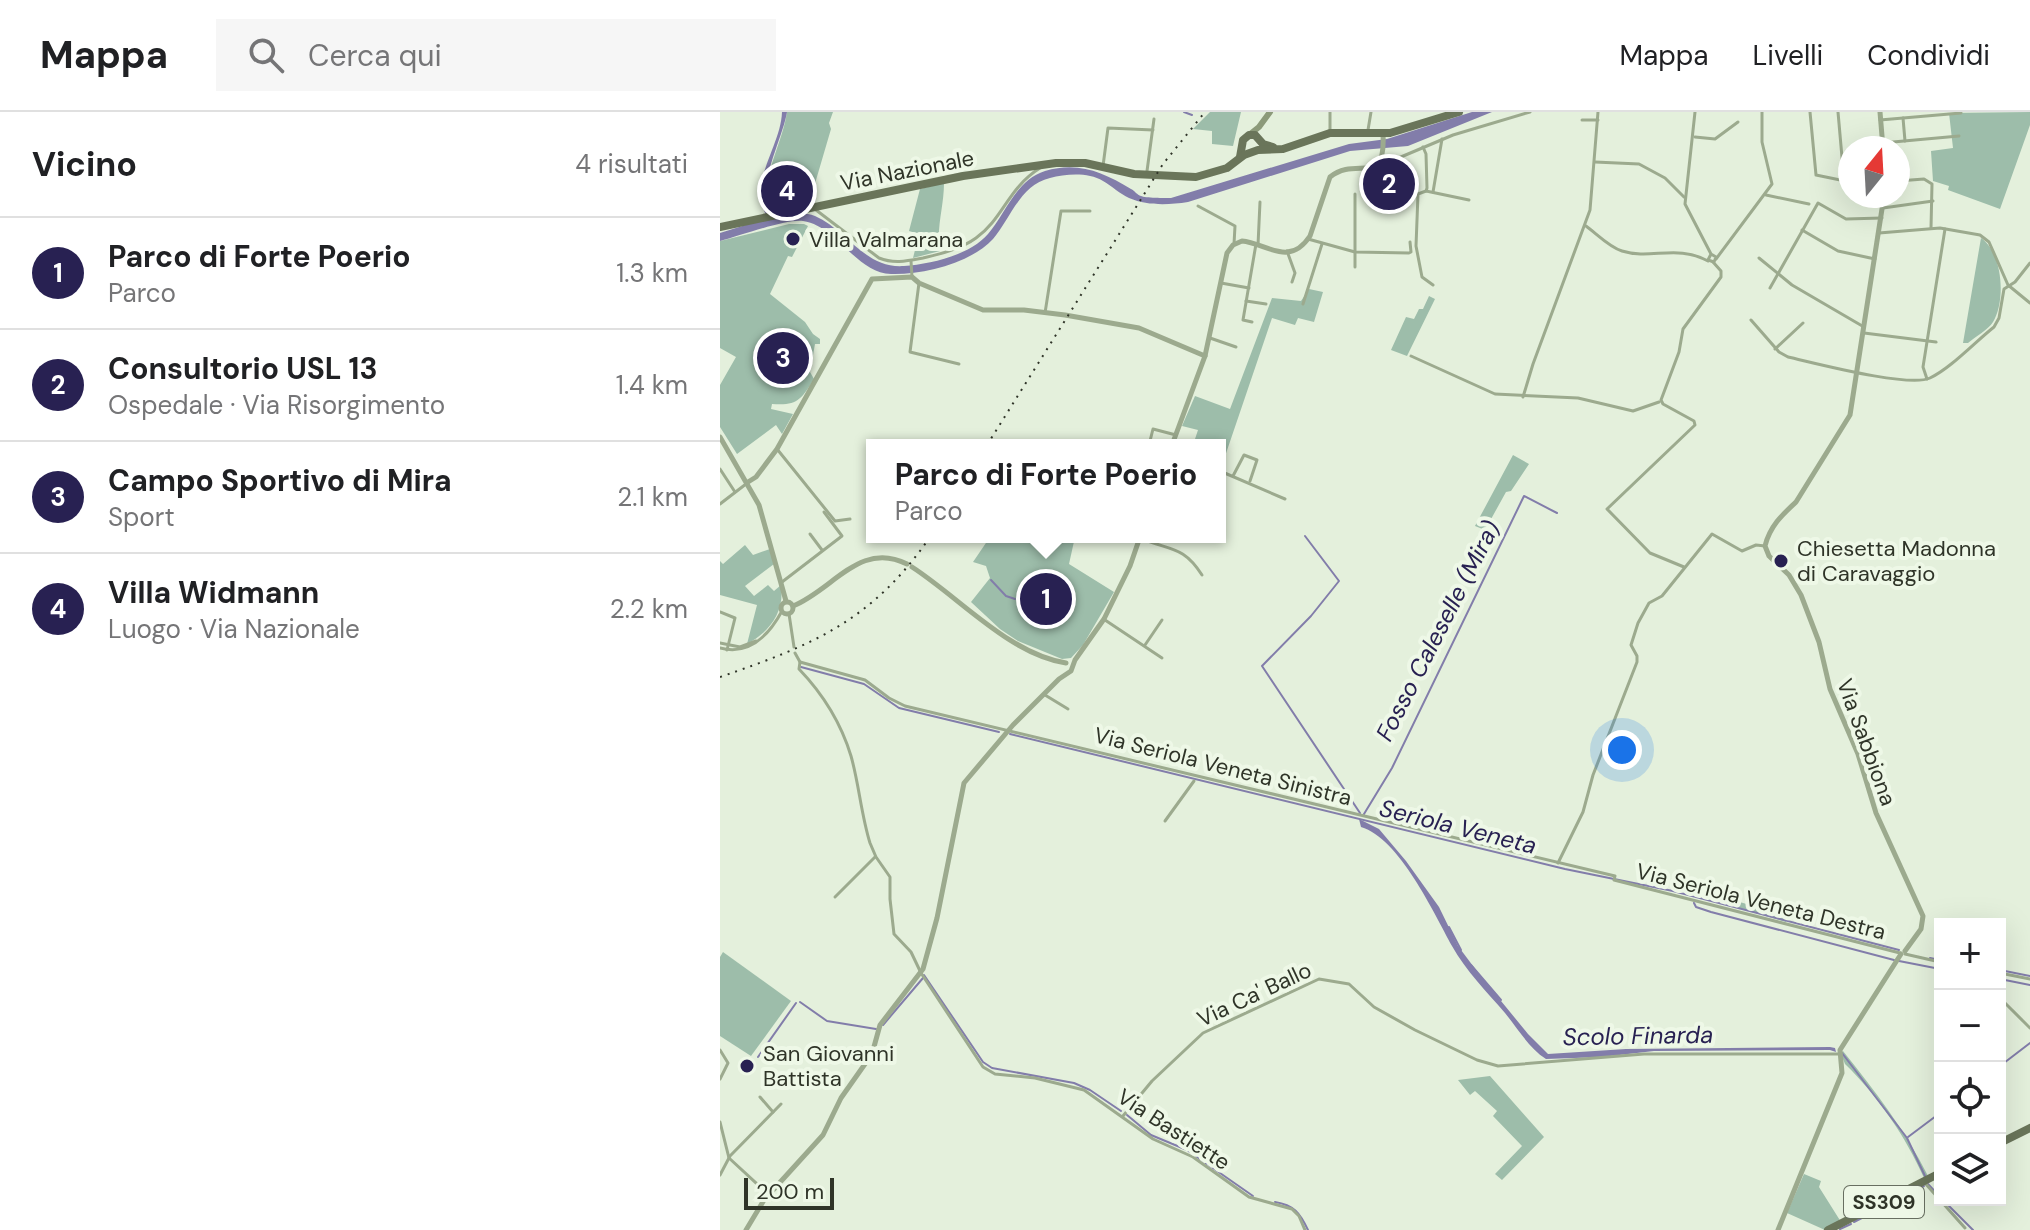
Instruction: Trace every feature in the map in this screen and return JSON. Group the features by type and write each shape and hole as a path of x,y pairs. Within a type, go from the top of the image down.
{"main road":[{"path":"1254,146 1294,145 1330,133 1384,136 1457,112"},
{"path":"1254,146 1268,115"},
{"path":"1254,146 1249,135 1268,115"},
{"name":"Via Nazionale","path":"720,227 963,176 1042,165 1071,162 1151,176 1201,176 1227,168 1254,146"},
{"path":"2006,1140 2030,1128"},
{"name":"SS309","path":"1828,1230 1934,1176"}],"street":[{"path":"1330,112 1330,133"},
{"path":"1368,134 1371,112"},
{"path":"1383,156 1398,158 1442,139 1530,112"},
{"path":"1523,397 1560,288 1586,226 1592,200 1598,112"},
{"path":"1661,402 1681,347 1683,329 1721,277 1721,271 1708,257 1711,254 1685,204 1695,112"},
{"path":"1713,261 1766,195 1773,181 1762,142 1762,112"},
{"path":"1810,112 1816,175 1838,180"},
{"path":"1838,112 1840,136"},
{"path":"1880,112 1881,136"},
{"path":"1880,120 1961,113"},
{"path":"1903,118 1905,136"},
{"path":"1151,176 1154,119"},
{"path":"1582,120 1598,120"},
{"path":"1694,137 1715,139 1738,122"},
{"path":"1102,167 1108,128 1153,130"},
{"path":"1174,439 1210,338 1224,258 1235,244 1245,241 1275,252 1287,251 1308,239 1331,176 1346,170 1372,168 1383,156 1384,136"},
{"path":"1910,141 1959,136"},
{"path":"1433,192 1442,139"},
{"path":"1423,147 1427,160 1426,191"},
{"path":"1383,156 1398,158"},
{"path":"1595,162 1639,164 1665,178 1685,197"},
{"path":"815,207 879,258 891,262 911,262 956,248 978,237 1019,184 1042,165"},
{"path":"1910,180 1932,184 1931,229"},
{"path":"1433,285 1422,277 1416,246 1418,195 1420,191 1426,191 1469,200"},
{"path":"1355,194 1355,267"},
{"path":"1766,195 1809,204"},
{"path":"1910,204 1933,201"},
{"path":"1252,322 1243,320 1257,245 1260,202"},
{"path":"1770,288 1818,203 1846,219 1882,218"},
{"path":"1198,206 1235,226 1235,244"},
{"path":"1558,864 1583,812 1593,775 1637,662 1631,643 1650,601 1662,596 1712,534 1742,551 1756,545 1765,546 1771,530 1781,515 1796,502 1847,422 1883,208"},
{"path":"1045,313 1061,211 1090,211"},
{"path":"1586,226 1622,251 1688,252 1713,261"},
{"path":"1928,379 1923,367 1945,229"},
{"path":"1879,233 1945,229 1987,239 2008,285 2030,303"},
{"path":"1802,230 1838,251 1875,259"},
{"path":"1308,239 1355,252 1409,253 1410,242"},
{"path":"1303,304 1322,244"},
{"path":"1287,251 1295,273 1292,282"},
{"path":"1759,258 1792,285 1864,330 1936,342"},
{"path":"911,262 912,275 919,283 983,310 1045,313 1139,328 1205,356"},
{"path":"1751,320 1775,349 1788,357 1857,372 1917,381 1928,379 1994,327 1999,318 2003,291 2030,263"},
{"path":"720,504 756,477 777,449 870,280 912,275"},
{"path":"919,283 910,352 959,364"},
{"path":"1219,283 1249,288"},
{"path":"1246,301 1266,304"},
{"path":"1775,349 1803,323"},
{"path":"1210,338 1236,347"},
{"path":"1411,356 1488,392 1523,397 1578,398 1633,411 1661,402 1694,421 1695,425 1607,509 1650,553 1684,567"},
{"path":"1150,439 1153,429 1176,435"},
{"path":"720,437 759,505 786,601 793,606"},
{"path":"777,449 835,521 850,519"},
{"path":"1233,476 1242,455 1256,459 1249,482"},
{"path":"720,469 735,492"},
{"path":"1226,473 1285,499"},
{"path":"782,582 843,535 824,512"},
{"path":"810,534 824,551"},
{"path":"746,1230 758,1207 823,1135 841,1098 872,1054 880,1025 921,973 937,918 962,787 975,767 1075,660 1104,619 1138,543"},
{"path":"1152,543 1182,551 1202,575"},
{"name":"Via Sabbiona","path":"1765,546 1769,556 1786,572 1801,595 1819,642 1830,689 1858,754 1879,821 1923,916 1921,929 1903,953"},
{"path":"720,646 742,646 763,638 793,606 808,599 861,561 886,557 910,566 951,594 1006,640 1066,668"},
{"path":"786,601 782,604 794,647"},
{"path":"720,612 735,618 728,648"},
{"path":"1104,619 1162,658"},
{"path":"1145,645 1162,620"},
{"name":"Via Bastiette","path":"795,653 799,665 823,698 846,743 867,834 876,857 890,877 894,934 911,952 977,1061 986,1070 1079,1087 1153,1139 1193,1157 1249,1197 1294,1211 1305,1230"},
{"name":"Via Seriola Veneta Sinistra","path":"799,665 865,680 898,703 1614,878"},
{"path":"1045,695 1068,709"},
{"path":"1165,821 1194,781"},
{"path":"835,897 876,857"},
{"name":"Via Seriola Veneta Destra","path":"1614,878 1934,961"},
{"path":"1778,1230 1842,1075 1839,1054 1903,953"},
{"path":"2006,974 2030,979"},
{"name":"Via Ca' Ballo","path":"1123,1116 1152,1081 1203,1033 1319,979 1349,984 1374,1007 1415,1030 1477,1060 1498,1066 1658,1053 1839,1054"},
{"path":"2006,1004 2030,1028"},
{"path":"720,1050 728,1063 720,1079"},
{"path":"760,1097 773,1112"},
{"path":"720,1175 729,1158 781,1104"},
{"path":"720,1122 723,1146 729,1158 769,1195"},
{"path":"1924,1182 1965,1228"}],"green space":[{"path":"787,112 833,112 829,123 831,129 809,204 768,212 769,174"},
{"path":"1210,112 1241,112 1233,146 1212,144 1212,131 1193,129"},
{"path":"2030,112 2030,125 2000,209 1948,190 1949,186 1933,181 1931,151 1953,148 1949,113"},
{"path":"944,183 940,251 913,258 919,234 909,231 920,189"},
{"path":"789,224 808,226 792,257 788,256 770,294 805,322 820,339 820,344 815,344 810,372 814,379 793,403 772,404 771,409 793,414 782,434 776,425 737,454 720,427 720,385 736,357 720,348 720,241"},
{"path":"1981,238 1994,254 1998,266 2000,302 1991,325 1968,343 1963,343"},
{"path":"1309,289 1323,292 1314,322 1298,318 1295,325 1272,318 1226,453 1226,439 1195,439 1198,430 1182,426 1195,396 1230,409 1272,298 1301,301"},
{"path":"1429,296 1435,299 1407,356 1391,350 1406,317 1414,319"},
{"path":"1513,455 1529,464 1511,491 1506,492 1485,530 1475,526"},
{"path":"986,543 1074,543 1069,564 1114,592 1083,645 1071,658 1062,659 1018,641 971,602 990,578 986,566 973,562"},
{"path":"745,545 753,555 770,549 774,564 745,586 754,596 768,585 774,591 781,585 782,595 778,612 769,627 747,644 757,605 720,595 720,561 723,564"},
{"path":"1702,891 1788,916 1786,922 1701,897"},
{"path":"723,952 791,1001 751,1056 720,1036 720,957"},
{"path":"1843,1051 1889,1111 1928,1176 1924,1178 1900,1132 1880,1103 1845,1064 1841,1054"},
{"path":"1490,1076 1544,1137 1502,1180 1495,1174 1522,1146 1493,1116 1497,1111 1475,1091 1470,1095 1458,1080"},
{"path":"1804,1174 1821,1181 1819,1187 1841,1222 1825,1230 1787,1213"}],"shaded area":[{"path":"782,112 787,112 770,167 765,196 767,208 773,217 815,216 867,255 890,265 904,266 938,261 971,248 988,234 1019,189 1035,175 1045,171 1068,167 1090,170 1141,196 1171,198 1349,144 1387,139 1472,112 1492,112 1408,146 1350,151 1188,202 1158,204 1136,201 1091,176 1050,178 1031,188 993,239 972,255 932,270 891,274 867,266 826,231 803,221 774,225 720,241 720,233 768,218 762,205 762,179"},
{"path":"1359,819 1379,829 1406,861 1439,907 1458,946 1528,1034 1548,1054 1626,1049 1830,1047 1835,1048 1836,1052 1654,1051 1546,1059 1529,1044 1464,964 1402,861 1375,834 1361,827"}],"waterway":[{"path":"1184,112 1192,115"},
{"name":"Fosso Caleselle (Mira)","path":"1364,814 1392,768 1524,496 1557,513"},
{"name":"Scolo Finarda","path":"1305,536 1339,581 1311,616 1262,666 1360,813"},
{"path":"991,580 1006,596 1015,599"},
{"name":"Seriola Veneta","path":"801,667 864,684 899,708 999,732"},
{"name":"Seriola Veneta","path":"1010,734 1565,869 1673,891 1899,950"},
{"path":"1694,903 1696,907 1711,912 1894,960"},
{"name":"Scolo Finarda","path":"1449,927 1461,950"},
{"name":"Seriola Veneta","path":"1930,958 1934,959"},
{"path":"1899,961 1934,968"},
{"name":"Scolo Finarda","path":"1471,965 1501,1000"},
{"name":"Seriola Veneta","path":"2006,971 2030,976"},
{"path":"924,975 983,1062 992,1068 1074,1083 1121,1111"},
{"path":"883,1025 923,978"},
{"path":"2006,980 2030,985"},
{"path":"800,1002 827,1021 876,1029"},
{"path":"758,1057 796,1003"},
{"path":"2005,1062 2030,1043"},
{"path":"1842,1053 1907,1138 1925,1176"},
{"path":"1127,1115 1151,1135 1187,1150 1253,1196"},
{"path":"1908,1137 1934,1118"},
{"path":"1928,1184 1934,1190"},
{"path":"1854,1222 1924,1186"},
{"path":"1275,1202 1296,1211 1308,1230"},
{"path":"1949,1206 1973,1230"},
{"path":"1840,1229 1851,1224"}],"railway":[{"path":"991,439 1163,164 1205,112"},
{"path":"720,677 812,641 863,610 886,590 925,543"}],"place":[{"name":"Consultorio USL 13","path":"1389,184"},
{"name":"Villa Widmann","path":"787,191"},
{"name":"Villa Valmarana","path":"793,239"},
{"name":"Campo Sportivo di Mira","path":"783,358"},
{"name":"Chiesetta Madonna di Caravaggio","path":"1781,561"},
{"name":"Parco di Forte Poerio","path":"1046,599"},
{"name":"San Giovanni Battista","path":"747,1066"}]}
